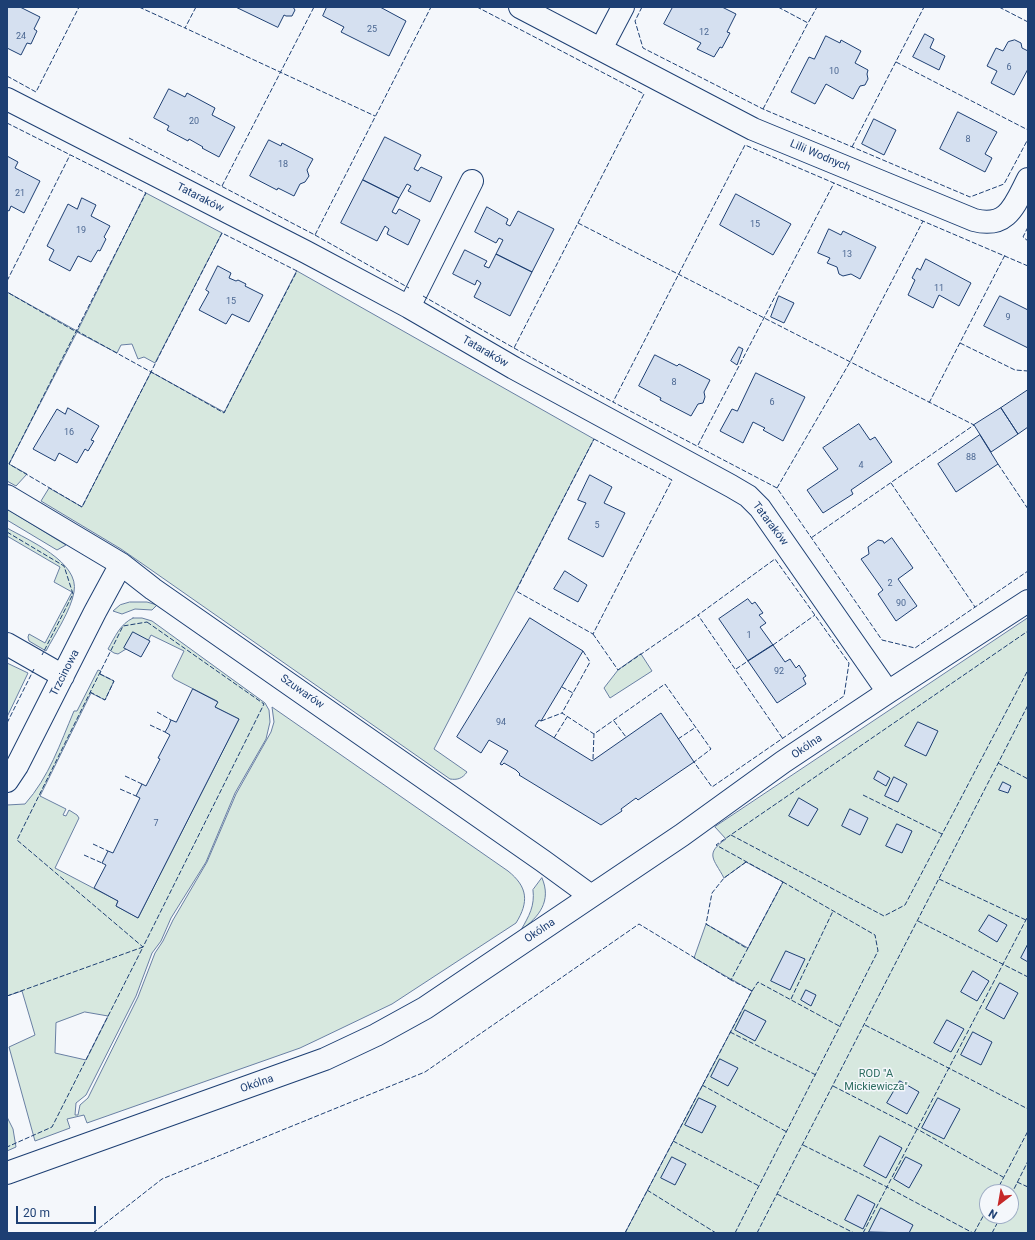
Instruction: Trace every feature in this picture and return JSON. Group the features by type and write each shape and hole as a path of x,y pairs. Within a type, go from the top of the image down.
{"street":[{"name":"Lilii Wodnych","path":"520,7 753,129 974,220 992,222 1006,216 1013,208 1028,179"},
{"path":"601,49 623,7"},
{"name":"Tataraków","path":"7,99 299,248 409,307 514,368 748,496 760,508 888,692"},
{"path":"409,307 472,181"},
{"name":"Szuwarów","path":"7,496 121,564 164,596 591,896"},
{"name":"Trzcinowa","path":"7,781 17,766 121,564"},
{"name":"Okólna","path":"7,1173 84,1144 300,1069 376,1036 425,1008 687,832 784,762 1028,601"},
{"path":"7,644 63,676"}],"green space":[{"path":"146,193 222,233 155,363 144,357 138,359 132,344 121,345 117,353 77,332 9,464 27,474 16,486 7,481 7,292 77,331"},
{"path":"297,271 594,439 434,749 467,772 459,778 450,779 121,549 41,501 49,488 82,507 151,372 224,412"},
{"path":"7,509 66,545 57,550 7,520"},
{"path":"7,528 51,553 69,571 74,581 74,592 70,606 46,651 29,641 29,634 45,643 72,592 54,582 60,567 7,536"},
{"path":"130,602 147,602 157,605 152,610 135,609 122,614 113,611 120,605"},
{"path":"133,618 142,618 152,621 265,703 269,710 270,722 266,739 235,793 206,862 171,918 161,941 152,953 136,996 86,1095 76,1103 75,1115 78,1115 80,1105 88,1098 138,997 155,953 207,862 236,794 271,732 274,722 272,707 508,871 520,883 523,889 523,908 516,923 392,1004 300,1048 87,1123 84,1115 67,1119 70,1128 35,1141 9,1047 35,1035 22,991 7,996 7,805 25,804 41,783 59,748 74,711 77,711 98,670 101,671 100,674 114,681 105,700 91,693 40,796 66,809 63,815 66,816 69,810 79,818 55,868 118,901 116,906 138,918 239,719 215,707 217,701 174,679 172,676 184,651 151,635 148,641 126,649 118,654 108,649 118,631","holes":["85,1012 108,1016 86,1060 55,1053 56,1023"]},
{"name":"ROD \"A Mickiewicza\"","path":"1028,618 1028,1233 625,1233 752,991 694,958 706,924 748,948 783,882 746,862 724,878 714,861 713,853 719,844 726,839 715,827"},
{"path":"641,654 652,671 610,698 604,688 618,670"},
{"path":"7,663 28,673 7,717"},
{"path":"542,878 545,886 545,894 542,908 533,920 521,930 532,906 533,890"},
{"path":"7,1117 13,1129 16,1147 7,1151"}],"building":[{"path":"7,7 20,7 40,17 34,29 37,31 31,44 27,43 21,55 7,48"},
{"path":"236,7 293,7 295,10 292,16 284,15 278,27"},
{"path":"327,7 380,7 406,21 389,56 341,32 344,27 323,16"},
{"path":"673,7 722,7 736,14 727,32 730,33 722,48 720,47 714,57 697,49 701,43 664,24"},
{"path":"925,34 934,39 930,48 945,56 939,70 913,57"},
{"path":"826,36 840,43 841,40 861,51 855,63 868,70 868,79 865,85 860,86 853,99 826,84 815,104 791,92 809,57 814,59"},
{"path":"1015,40 1021,43 1022,48 1028,51 1028,69 1014,95 991,83 997,71 987,66 996,48 1003,51 1008,42"},
{"path":"169,89 185,97 187,93 215,108 212,115 235,127 219,157 189,139 188,141 167,130 169,126 154,118"},
{"path":"958,112 997,132 985,154 992,158 985,172 940,149"},
{"path":"874,119 896,130 884,155 862,144"},
{"path":"385,137 421,155 414,169 418,171 421,167 442,177 430,202 408,191 411,186 407,184 399,198 363,180"},
{"path":"269,140 281,146 282,143 313,159 307,170 309,176 305,182 300,184 294,196 278,188 277,190 250,176"},
{"path":"7,156 18,162 15,168 40,181 24,213 11,206 9,211 7,210"},
{"path":"363,180 399,198 392,212 396,214 399,209 420,220 408,245 387,234 389,229 385,226 377,241 341,223"},
{"path":"736,194 791,224 773,255 720,225"},
{"path":"82,198 96,205 91,216 110,226 104,237 106,239 100,251 98,250 91,262 78,256 70,271 49,260 54,250 47,246 68,204 77,209"},
{"path":"487,207 508,219 506,224 510,226 518,211 554,229 532,272 496,254 503,240 499,238 496,243 475,232"},
{"path":"829,229 841,235 843,231 876,247 860,279 851,274 843,276 839,274 837,267 827,263 830,258 818,253"},
{"path":"465,250 487,261 484,266 489,268 496,254 532,272 510,316 474,297 481,283 477,280 475,285 453,274"},
{"path":"926,259 971,283 959,306 939,295 933,308 908,295 915,280 912,278 917,268 920,270"},
{"path":"218,266 231,273 229,278 246,284 245,286 263,295 249,322 232,314 226,324 199,310 209,292 206,290"},
{"path":"779,296 794,303 784,323 771,317"},
{"path":"1000,296 1028,310 1028,348 984,326"},
{"path":"739,347 743,349 737,365 731,361"},
{"path":"655,355 677,366 679,364 710,380 704,392 705,397 703,403 698,404 691,416 660,400 661,398 639,386"},
{"path":"756,373 805,397 783,441 763,430 765,428 753,422 743,443 720,431 732,409 737,411"},
{"path":"1028,390 1028,427 1018,434 1001,408"},
{"path":"68,408 99,426 91,440 94,441 88,451 85,449 77,463 59,453 55,461 33,449 57,409 65,414"},
{"path":"1001,408 1018,434 991,452 974,425"},
{"path":"859,424 870,440 875,437 892,462 851,490 853,494 823,513 807,490 838,469 823,448"},
{"path":"980,435 998,464 956,492 938,464"},
{"path":"590,475 612,487 604,503 625,513 603,557 568,539 586,503 578,500"},
{"path":"892,538 913,568 898,579 917,606 896,621 878,594 883,590 861,559 869,554 868,547 878,540 883,541 884,543"},
{"path":"565,571 587,585 578,602 554,589"},
{"path":"748,599 752,604 755,602 763,613 759,615 766,623 760,627 773,645 748,661 719,619"},
{"path":"530,618 583,651 541,721 539,720 535,726 592,761 661,713 694,762 638,800 636,798 621,809 622,811 601,825 519,775 520,774 516,770 504,763 502,765 500,764 508,751 489,740 481,753 457,737"},
{"path":"133,632 150,641 141,657 124,648"},
{"path":"773,645 785,662 790,659 796,668 799,665 806,676 803,678 806,684 777,703 748,661"},
{"path":"193,689 218,702 215,707 239,719 138,918 116,906 118,901 94,888 106,865 102,863 108,851 113,853 140,798 136,796 142,784 146,786 160,759 158,758 170,735 165,732 171,720 176,722"},
{"path":"918,722 938,731 926,756 905,746"},
{"path":"878,771 890,778 886,786 874,779"},
{"path":"894,777 907,784 898,802 885,796"},
{"path":"1003,782 1011,786 1008,793 999,790"},
{"path":"799,798 818,809 808,826 789,816"},
{"path":"850,809 868,818 860,835 842,826"},
{"path":"897,824 912,831 902,853 886,846"},
{"path":"989,915 1007,925 997,942 979,931"},
{"path":"1028,944 1028,962 1021,958"},
{"path":"786,951 805,959 790,990 771,981"},
{"path":"973,971 989,981 977,1001 961,992"},
{"path":"1000,983 1018,993 1004,1019 986,1009"},
{"path":"806,990 816,995 811,1006 801,1000"},
{"path":"745,1010 766,1021 755,1041 735,1030"},
{"path":"947,1020 964,1029 951,1052 934,1043"},
{"path":"973,1032 992,1042 981,1065 961,1055"},
{"path":"720,1059 738,1068 728,1086 711,1077"},
{"path":"900,1081 919,1092 907,1114 887,1103"},
{"path":"699,1098 716,1106 702,1133 685,1125"},
{"path":"938,1098 960,1109 944,1139 922,1128"},
{"path":"880,1136 902,1148 886,1178 864,1166"},
{"path":"672,1157 686,1164 675,1185 661,1178"},
{"path":"906,1157 922,1165 909,1188 894,1179"},
{"path":"858,1195 875,1204 863,1229 845,1220"},
{"path":"881,1208 913,1225 909,1233 869,1232"}],"fence":[{"path":"7,76 36,92 79,7"},
{"path":"139,7 185,28"},
{"path":"196,7 185,28 375,116"},
{"path":"222,186 314,7"},
{"path":"129,138 315,235 431,7"},
{"path":"423,296 514,348 644,94 477,7"},
{"path":"642,7 635,21 643,48 763,109 970,197 1004,184 1028,139"},
{"path":"778,7 808,23 817,7"},
{"path":"852,147 924,7"},
{"path":"999,7 1028,22"},
{"path":"763,109 808,23"},
{"path":"896,62 1028,130"},
{"path":"7,123 146,193 9,464 82,507 151,372 161,352 222,233 297,271 224,413 155,374 151,372 77,331 73,330 7,292"},
{"path":"1028,266 745,145 613,402 777,488 882,640 915,648 1028,571"},
{"path":"7,281 70,155"},
{"path":"698,445 834,183"},
{"path":"777,488 850,362 923,221"},
{"path":"578,223 974,425 811,538"},
{"path":"1028,227 1023,237 1028,241"},
{"path":"315,235 409,288"},
{"path":"929,403 1005,255"},
{"path":"960,343 1015,370 1028,371"},
{"path":"514,348 613,402"},
{"path":"594,439 672,480 593,634 516,591 594,439"},
{"path":"998,464 1028,509"},
{"path":"891,483 975,607"},
{"path":"7,532 64,566 73,594 42,655"},
{"path":"583,651 590,662 562,713 594,734 665,684 711,749 694,762 712,787 844,696 849,663 775,559 698,615 783,739"},
{"path":"593,634 618,670 698,615"},
{"path":"773,645 815,615"},
{"path":"147,622 264,704 143,947 17,840 123,626 147,622"},
{"path":"625,1233 752,991 731,980 783,882 716,845 1028,631"},
{"path":"736,669 748,661"},
{"path":"7,723 34,669"},
{"path":"731,835 884,916 905,905 1028,670"},
{"path":"90,692 105,700 114,681 100,674"},
{"path":"562,687 573,693"},
{"path":"757,1233 1028,705"},
{"path":"157,712 171,720"},
{"path":"541,721 562,713"},
{"path":"554,738 567,717"},
{"path":"614,721 626,737"},
{"path":"150,725 165,732"},
{"path":"678,739 696,727"},
{"path":"593,759 594,734"},
{"path":"998,763 1028,779"},
{"path":"125,776 142,784"},
{"path":"120,789 136,796"},
{"path":"863,795 942,834"},
{"path":"93,844 108,851"},
{"path":"84,855 102,863"},
{"path":"746,862 724,878 712,893 706,924 748,949"},
{"path":"939,879 1028,921"},
{"path":"735,1233 878,951 875,935 783,882"},
{"path":"791,999 833,911"},
{"path":"863,1233 1028,916"},
{"path":"918,921 1028,977"},
{"path":"93,1233 162,1179 425,1072 639,924 731,980"},
{"path":"7,996 143,947 52,1127 7,1147"},
{"path":"752,991 758,982 841,1027"},
{"path":"865,1025 1028,1109"},
{"path":"730,1032 816,1075"},
{"path":"702,1085 787,1132"},
{"path":"833,1086 917,1129 1003,1177"},
{"path":"1000,1184 1028,1131"},
{"path":"673,1141 759,1186"},
{"path":"803,1145 887,1187 973,1233"},
{"path":"1016,1184 1028,1161"},
{"path":"1017,1182 1028,1187"},
{"path":"647,1190 716,1233"},
{"path":"777,1194 854,1233"},
{"path":"974,1233 979,1224"},
{"path":"992,1233 997,1224"}]}
